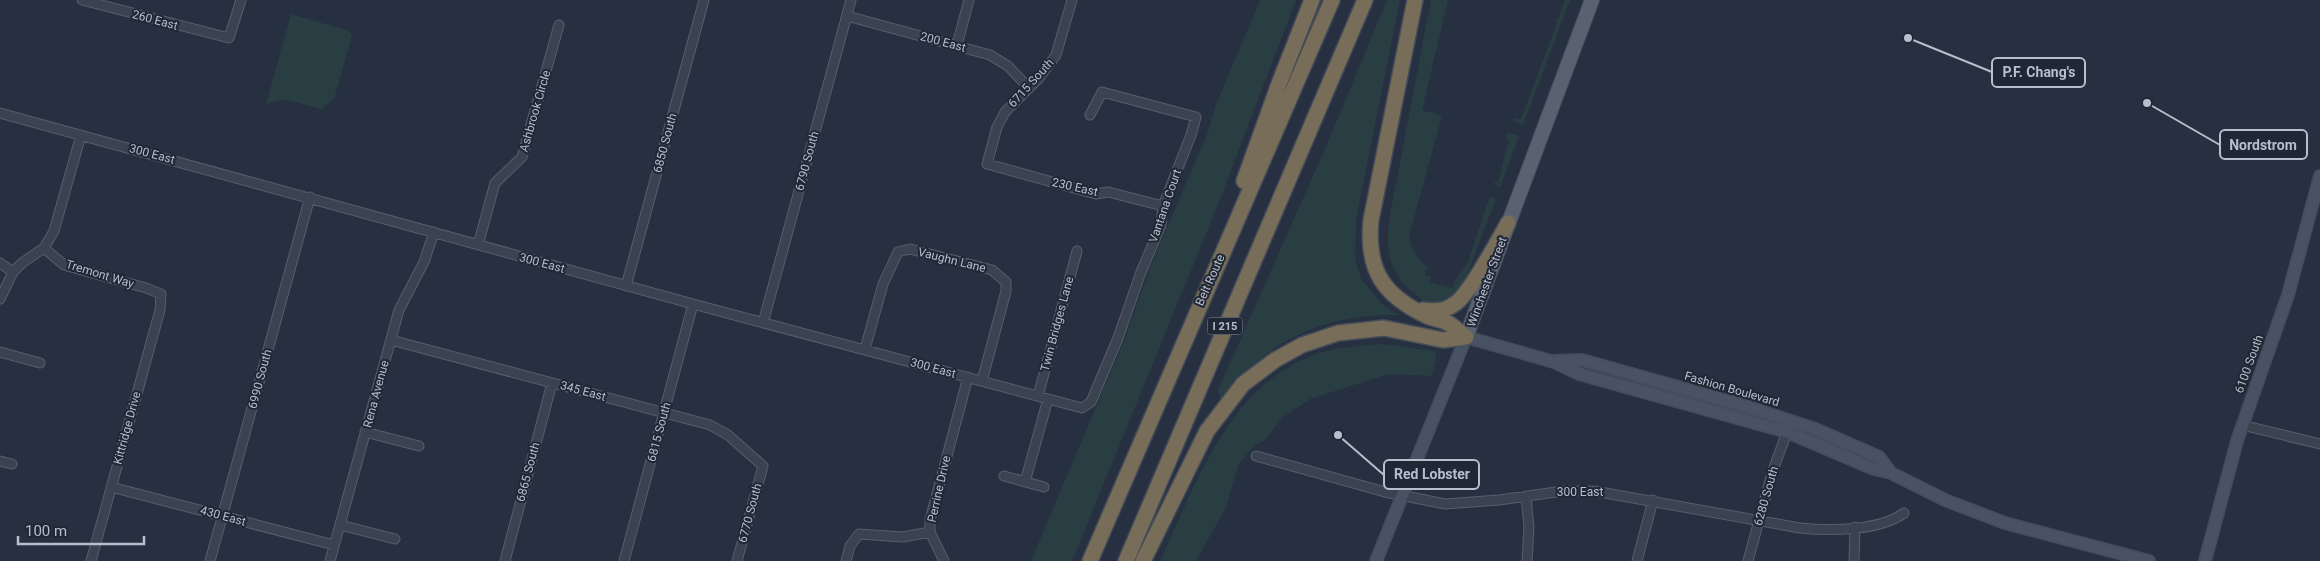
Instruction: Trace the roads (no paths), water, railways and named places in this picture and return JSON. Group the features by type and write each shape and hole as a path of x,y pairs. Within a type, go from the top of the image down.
{"highway":[{"path":"1200,303 1280,81 1312,0"},
{"name":"Belt Route","path":"1090,561 1332,0"},
{"name":"I 215","path":"1126,561 1365,0"},
{"path":"1414,0 1369,238 1372,264 1380,281 1396,299 1430,317 1448,323 1466,337"},
{"path":"1414,309 1438,311 1458,302 1508,224"},
{"path":"1143,561 1207,431 1243,384 1275,360 1302,345 1348,332 1384,328 1443,340 1466,337"}],"main road":[{"name":"Winchester Street","path":"1466,337 1592,0"}],"street":[{"name":"260 East","path":"82,0 228,38 241,0"},
{"name":"6850 South","path":"626,286 704,0"},
{"name":"6790 South","path":"764,323 852,0"},
{"path":"957,45 969,0"},
{"name":"6715 South","path":"987,164 997,127 1005,112 1049,66 1056,54 1072,0"},
{"name":"200 East","path":"847,16 957,45 1000,60 1028,88"},
{"name":"Ashbrook Circle","path":"478,245 495,183 522,158 559,25"},
{"name":"Vantana Court","path":"1086,407 1091,402 1118,338 1141,272 1161,225 1162,206 1191,135 1196,117 1102,92 1090,115"},
{"name":"300 East","path":"0,113 310,197 626,286 1082,408 1086,407"},
{"path":"0,298 13,272 22,263 44,248 54,231 81,135"},
{"name":"230 East","path":"987,164 1096,194 1108,192 1162,206"},
{"name":"6100 South","path":"2205,561 2242,426 2288,294 2320,176"},
{"name":"6990 South","path":"210,561 310,197"},
{"name":"Rena Avenue","path":"330,561 399,310 424,262 434,232"},
{"name":"Tremont Way","path":"44,248 64,265 161,294"},
{"name":"Vaughn Lane","path":"865,349 883,284 894,256 901,250 910,249 992,270 1006,282 1006,291 982,381"},
{"name":"Twin Bridges Lane","path":"1038,396 1077,251"},
{"path":"0,262 13,272"},
{"name":"Kittridge Drive","path":"91,561 160,310 161,294"},
{"name":"6815 South","path":"624,561 693,304"},
{"name":"Fashion Boulevard","path":"1466,337 1554,362 1579,374 1787,432 1874,469 1891,473 1945,500 2005,523 2133,559 2149,561"},
{"name":"Winchester Street","path":"1376,561 1466,337"},
{"name":"345 East","path":"391,340 664,413 720,430 763,466"},
{"path":"0,352 40,363"},
{"name":"Fashion Boulevard","path":"1554,362 1582,360 1776,415 1841,439 1879,457 1891,473"},
{"name":"Perrine Drive","path":"846,561 850,546 859,534 903,537 930,532 932,506 968,377"},
{"name":"6865 South","path":"505,561 552,383"},
{"path":"1025,482 1048,399"},
{"path":"2242,426 2320,444"},
{"path":"365,432 419,446"},
{"name":"6280 South","path":"1748,561 1787,432"},
{"name":"300 East","path":"1256,456 1436,503 1459,504 1563,491 1594,491 1812,529 1855,527 1884,523 1895,520 1904,513"},
{"path":"0,461 12,464"},
{"name":"6770 South","path":"737,561 763,466"},
{"path":"1004,476 1044,487"},
{"name":"430 East","path":"111,487 334,545"},
{"path":"1526,496 1530,526 1528,561"},
{"path":"1637,561 1653,500"},
{"path":"340,525 395,539"},
{"path":"1854,561 1855,527"},
{"path":"930,532 944,561"}],"place":[{"name":"P.F. Chang's","path":"1908,38"},
{"name":"Nordstrom","path":"2147,103"},
{"name":"Red Lobster","path":"1338,435"}]}
